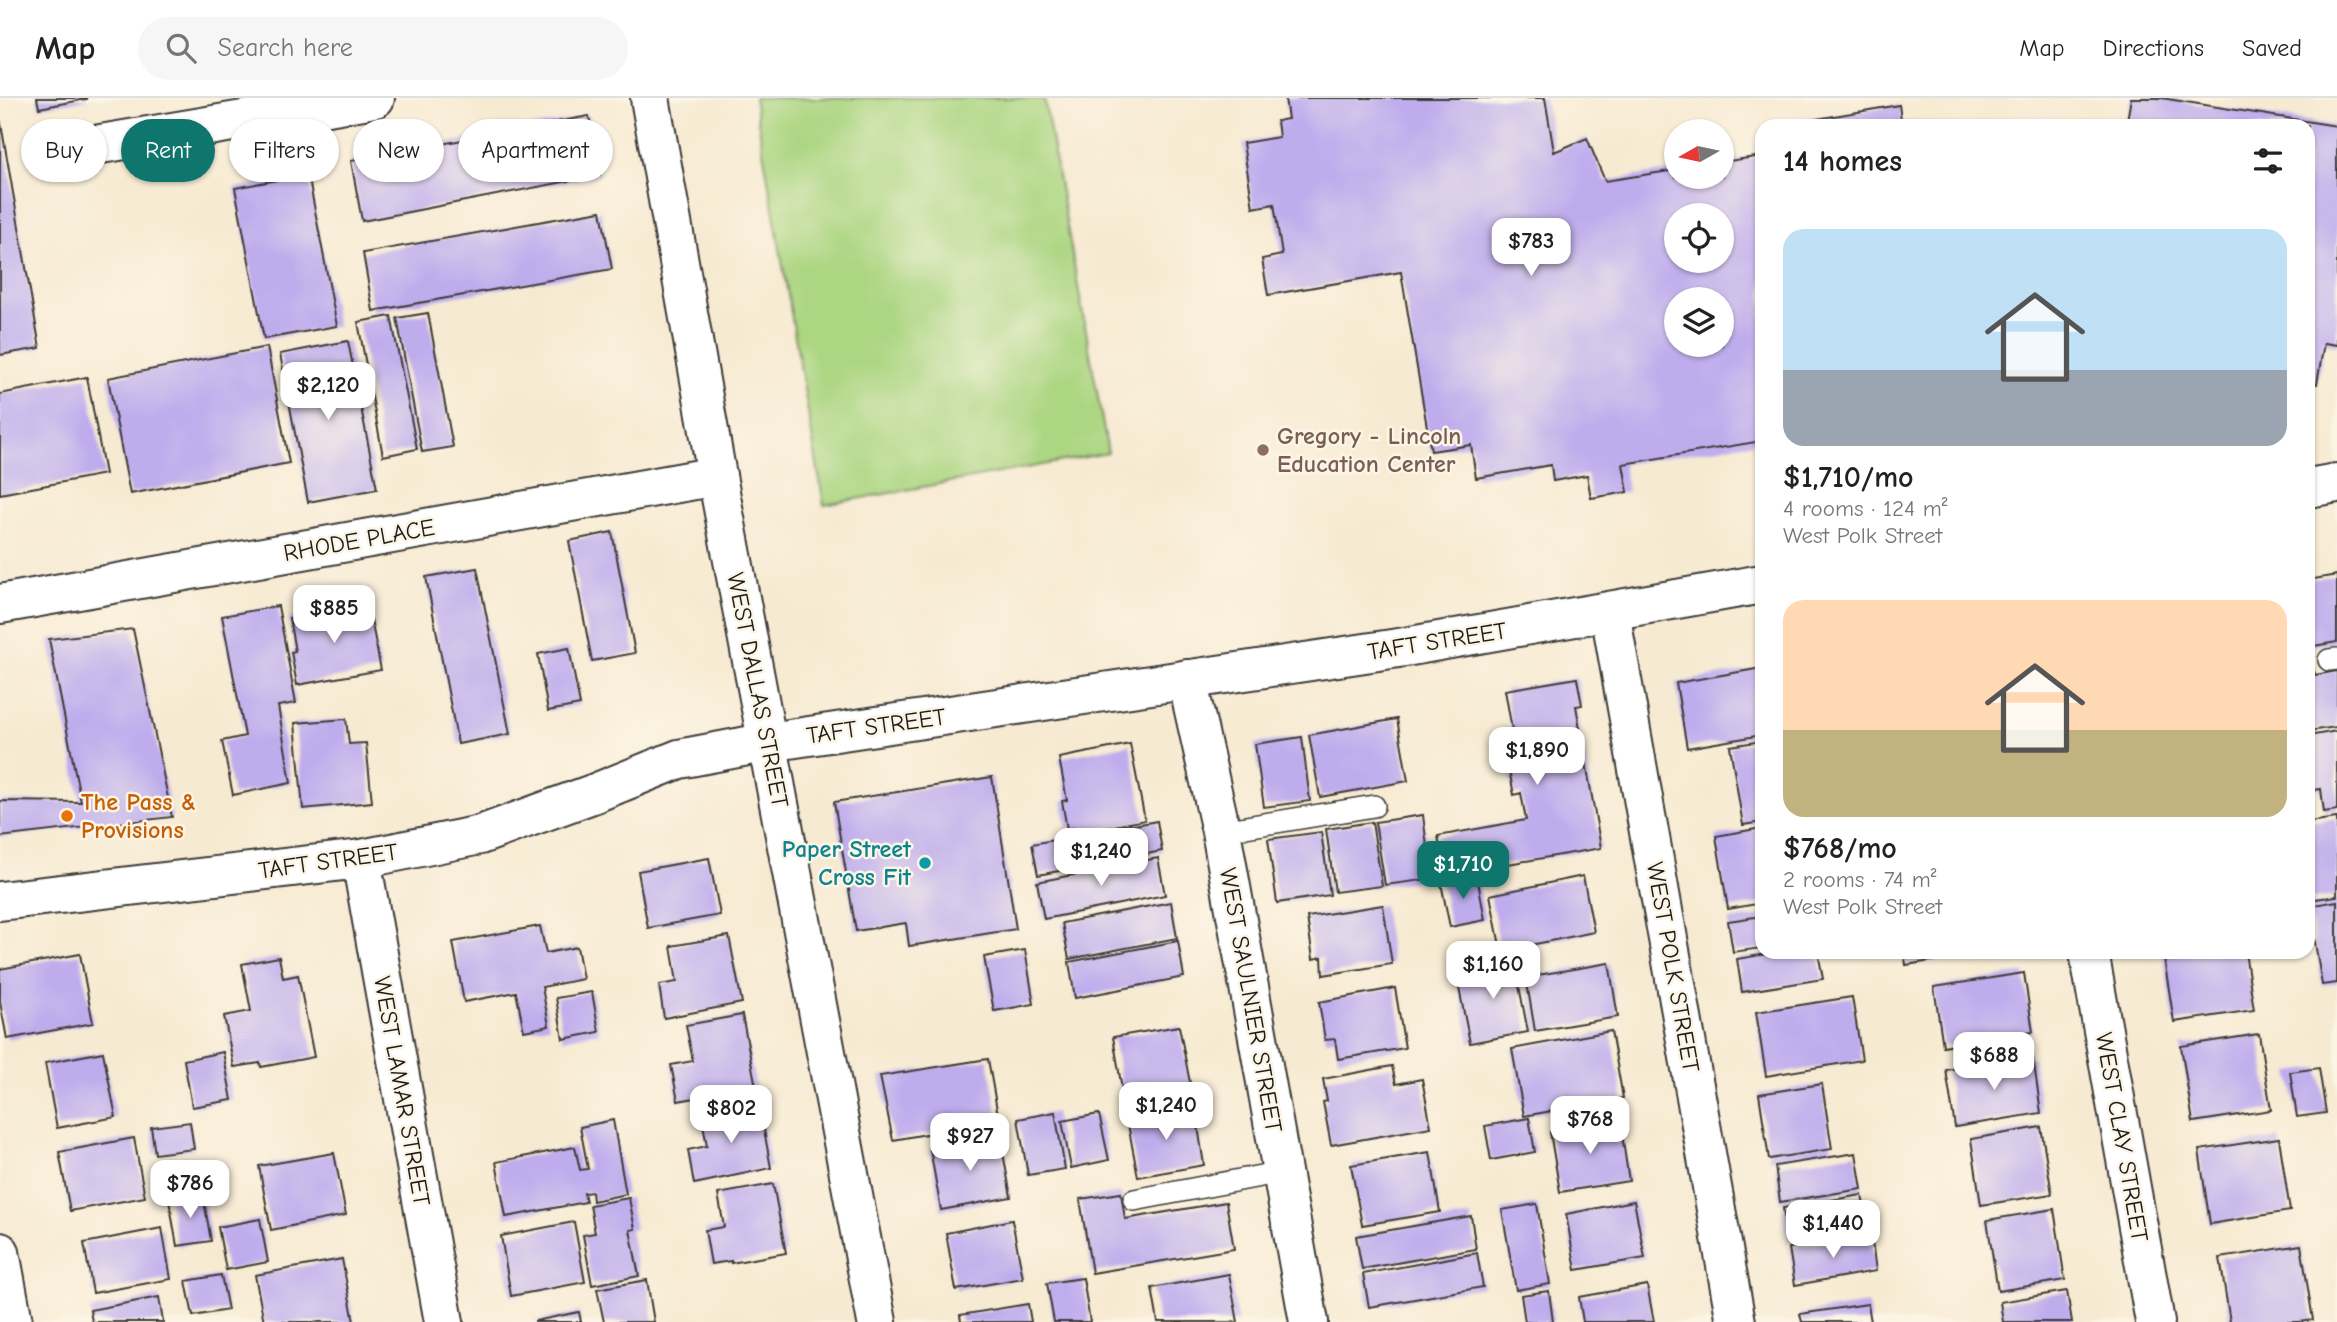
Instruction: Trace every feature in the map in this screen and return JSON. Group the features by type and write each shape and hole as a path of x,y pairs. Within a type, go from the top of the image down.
{"street":[{"path":"107,143 375,98"},
{"name":"WEST DALLAS STREET","path":"650,98 717,476 877,1322"},
{"name":"RHODE PLACE","path":"0,604 717,476"},
{"path":"2315,487 2337,483"},
{"name":"TAFT STREET","path":"0,901 361,859 480,835 679,759 769,742 1405,647 1755,585"},
{"name":"WEST POLK STREET","path":"1609,612 1736,1322"},
{"name":"WEST SAULNIER STREET","path":"1187,679 1221,831 1309,1322"},
{"name":"WEST LAMAR STREET","path":"361,859 444,1322"},
{"name":"WEST CLAY STREET","path":"2090,959 2155,1322"},
{"path":"0,1252 13,1322"}],"lane":[{"path":"1221,831 1374,806"},
{"path":"1134,1199 1282,1172"}],"green space":[{"path":"754,98 1044,98 1108,453 824,505"}],"building":[{"path":"37,98 87,98 87,99 39,108"},
{"path":"1285,98 1545,98 1554,152 1587,138 1605,181 1664,172 1664,189 1734,189 1734,160 1755,157 1755,442 1623,464 1628,492 1591,498 1587,475 1553,481 1551,465 1476,478 1471,445 1431,451 1401,272 1268,295 1262,259 1282,255 1274,204 1253,208 1243,143 1279,137 1277,121 1288,119"},
{"path":"2131,98 2161,98 2293,119 2127,119"},
{"path":"1899,105 1901,119 1816,119"},
{"path":"0,118 40,348 0,355"},
{"path":"2315,122 2337,126 2337,345 2324,343 2317,384"},
{"path":"458,141 458,182 564,182 362,221 355,182 444,182 444,143"},
{"path":"266,182 310,182 337,326 264,339 235,188"},
{"path":"601,211 612,269 373,311 363,253"},
{"path":"428,313 453,447 422,452 397,318"},
{"path":"391,316 417,449 383,456 358,322"},
{"path":"348,341 377,489 308,502 280,354"},
{"path":"267,347 289,463 130,494 108,378"},
{"path":"87,377 105,474 0,494 0,394"},
{"path":"612,532 635,653 592,661 569,541"},
{"path":"477,568 510,734 458,744 426,577"},
{"path":"2337,575 2337,642 2315,646 2315,579"},
{"path":"368,604 381,670 297,685 289,618"},
{"path":"278,606 296,703 278,706 291,783 233,795 222,741 245,736 222,616"},
{"path":"133,629 172,817 0,837 0,801 81,802 49,639"},
{"path":"569,648 580,705 548,711 538,654"},
{"path":"1755,669 1755,736 1687,748 1676,683"},
{"path":"2337,671 2337,727 2315,730 2315,675"},
{"path":"1577,678 1582,705 1576,706 1601,848 1445,875 1438,836 1526,820 1521,793 1514,795 1508,765 1518,764 1505,690"},
{"path":"346,719 349,744 366,743 372,802 303,809 295,723"},
{"path":"1397,719 1408,781 1320,797 1309,735"},
{"path":"2337,731 2337,810 2324,812 2321,789 2315,790 2315,735"},
{"path":"1302,737 1310,801 1264,807 1255,744"},
{"path":"1755,742 1755,823 1743,825 1730,746"},
{"path":"1130,744 1145,820 1074,834 1073,828 1067,829 1062,801 1067,800 1059,758"},
{"name":"Paper Street Cross Fit","path":"992,777 1016,929 909,946 906,923 856,931 834,802"},
{"path":"1423,815 1431,879 1385,885 1375,822"},
{"path":"2337,818 2337,896 2315,899 2315,821"},
{"path":"1157,821 1162,851 1038,875 1032,844"},
{"path":"1372,822 1382,886 1335,892 1326,829"},
{"path":"1755,829 1755,904 1728,909 1716,836"},
{"path":"1321,832 1330,895 1277,903 1268,839"},
{"path":"709,858 720,915 648,928 638,871"},
{"path":"1158,858 1165,895 1044,919 1037,882"},
{"path":"1477,876 1485,920 1450,927 1441,883"},
{"path":"1583,876 1594,932 1501,951 1490,895"},
{"path":"2337,901 2337,983 2322,985 2315,942 2315,905"},
{"path":"1171,902 1177,938 1069,959 1062,923"},
{"path":"1383,905 1392,964 1323,975 1322,957 1313,959 1307,917"},
{"path":"1755,917 1755,949 1733,952 1728,921"},
{"path":"540,926 546,953 577,947 583,979 542,987 549,1026 524,1031 516,992 464,1002 453,942"},
{"path":"729,936 742,1003 664,1018 659,985 677,982 671,946"},
{"path":"1178,941 1184,977 1075,998 1069,962"},
{"path":"1025,950 1034,1004 994,1011 984,957"},
{"path":"80,954 93,1023 7,1039 0,1002 0,969"},
{"path":"1513,955 1528,1032 1470,1043 1458,983 1479,979 1475,962"},
{"path":"1755,956 1755,959 1819,959 1823,979 1742,992 1737,959"},
{"path":"279,957 283,978 298,975 314,1057 261,1067 260,1063 234,1067 224,1016 251,1011 242,964"},
{"path":"1905,959 1943,959 1906,965"},
{"path":"2164,959 2246,959 2254,1010 2174,1022"},
{"path":"1609,963 1618,1017 1535,1031 1526,977"},
{"path":"2024,973 2033,1032 1943,1046 1934,987"},
{"path":"1395,988 1405,1048 1338,1059 1335,1039 1325,1040 1319,1002"},
{"path":"592,992 599,1032 563,1039 556,998"},
{"path":"1852,997 1862,1060 1766,1076 1756,1012"},
{"path":"742,1015 756,1087 678,1101 671,1065 693,1061 686,1025"},
{"path":"1179,1026 1190,1083 1123,1095 1113,1037"},
{"path":"1611,1031 1623,1098 1524,1116 1512,1049"},
{"path":"2259,1034 2271,1110 2193,1122 2181,1046"},
{"path":"103,1052 116,1117 57,1128 45,1063"},
{"path":"223,1052 232,1100 192,1107 184,1060"},
{"path":"2033,1057 2041,1113 1955,1127 1946,1070"},
{"path":"988,1059 999,1121 893,1140 880,1076"},
{"path":"1392,1066 1396,1084 1422,1079 1431,1127 1331,1145 1323,1102 1327,1101 1323,1079"},
{"path":"2319,1068 2326,1113 2297,1117 2290,1072"},
{"path":"1822,1084 1832,1149 1769,1159 1759,1094"},
{"path":"759,1103 771,1168 694,1184 688,1150 707,1146 701,1113"},
{"path":"1195,1107 1204,1165 1138,1177 1127,1119"},
{"path":"1055,1112 1065,1169 1028,1175 1018,1119"},
{"path":"1099,1114 1109,1160 1071,1168 1062,1121"},
{"path":"1529,1118 1535,1152 1491,1160 1485,1126"},
{"path":"613,1120 626,1194 593,1201 592,1192 584,1193 586,1202 506,1217 496,1162 575,1147 580,1170 588,1169 580,1127"},
{"path":"1620,1121 1629,1181 1560,1192 1550,1132"},
{"path":"190,1122 194,1149 155,1154 151,1127"},
{"path":"2041,1127 2052,1194 1981,1205 1971,1139"},
{"path":"1000,1136 1011,1197 941,1210 930,1149"},
{"path":"134,1138 145,1197 70,1211 59,1152"},
{"path":"2279,1138 2290,1211 2210,1224 2199,1150"},
{"path":"1430,1152 1440,1212 1362,1225 1351,1165"},
{"path":"334,1153 346,1215 271,1230 259,1166"},
{"path":"1856,1153 1862,1189 1780,1202 1775,1166"},
{"path":"773,1184 786,1253 711,1264 705,1230 724,1227 718,1194"},
{"path":"1121,1193 1125,1219 1226,1202 1234,1249 1092,1273 1080,1199"},
{"path":"203,1195 211,1241 177,1246 169,1200"},
{"path":"1862,1195 1868,1229 1788,1241 1783,1208"},
{"path":"629,1198 635,1229 630,1230 639,1276 592,1285 583,1235 595,1233 590,1205"},
{"path":"1634,1201 1645,1258 1576,1270 1566,1214"},
{"path":"1537,1204 1550,1284 1516,1290 1502,1210"},
{"path":"2054,1209 2065,1280 1998,1291 1987,1220"},
{"path":"1471,1216 1476,1249 1362,1269 1356,1236"},
{"path":"260,1219 268,1262 226,1270 218,1227"},
{"path":"1012,1220 1023,1278 956,1290 946,1233"},
{"path":"574,1222 585,1282 511,1296 501,1236"},
{"path":"162,1228 171,1279 93,1293 84,1243"},
{"path":"1871,1235 1876,1271 1795,1285 1789,1248"},
{"path":"2301,1245 2313,1320 2230,1322 2220,1258"},
{"path":"1477,1253 1483,1287 1369,1307 1363,1274"},
{"path":"342,1259 354,1322 264,1322 255,1275"},
{"path":"1229,1274 1238,1322 1158,1322 1152,1288"},
{"path":"221,1275 228,1310 193,1316 186,1281"},
{"path":"1083,1278 1090,1322 1054,1322 1047,1283"},
{"path":"647,1280 654,1322 604,1322 597,1289"},
{"path":"1647,1285 1654,1322 1583,1322 1579,1297"},
{"path":"1549,1291 1553,1322 1525,1322 1521,1295"},
{"path":"2067,1291 2072,1322 2003,1322 2000,1302"},
{"path":"159,1297 163,1322 92,1322 90,1310"},
{"path":"1028,1304 1031,1322 961,1322 960,1315"},
{"path":"1868,1304 1871,1322 1802,1322 1800,1314"},
{"path":"579,1312 581,1322 535,1322 535,1321"}],"place":[{"name":"Gregory - Lincoln Education Center","path":"1263,450"},
{"name":"The Pass & Provisions","path":"67,816"},
{"name":"Paper Street Cross Fit","path":"925,863"}]}
